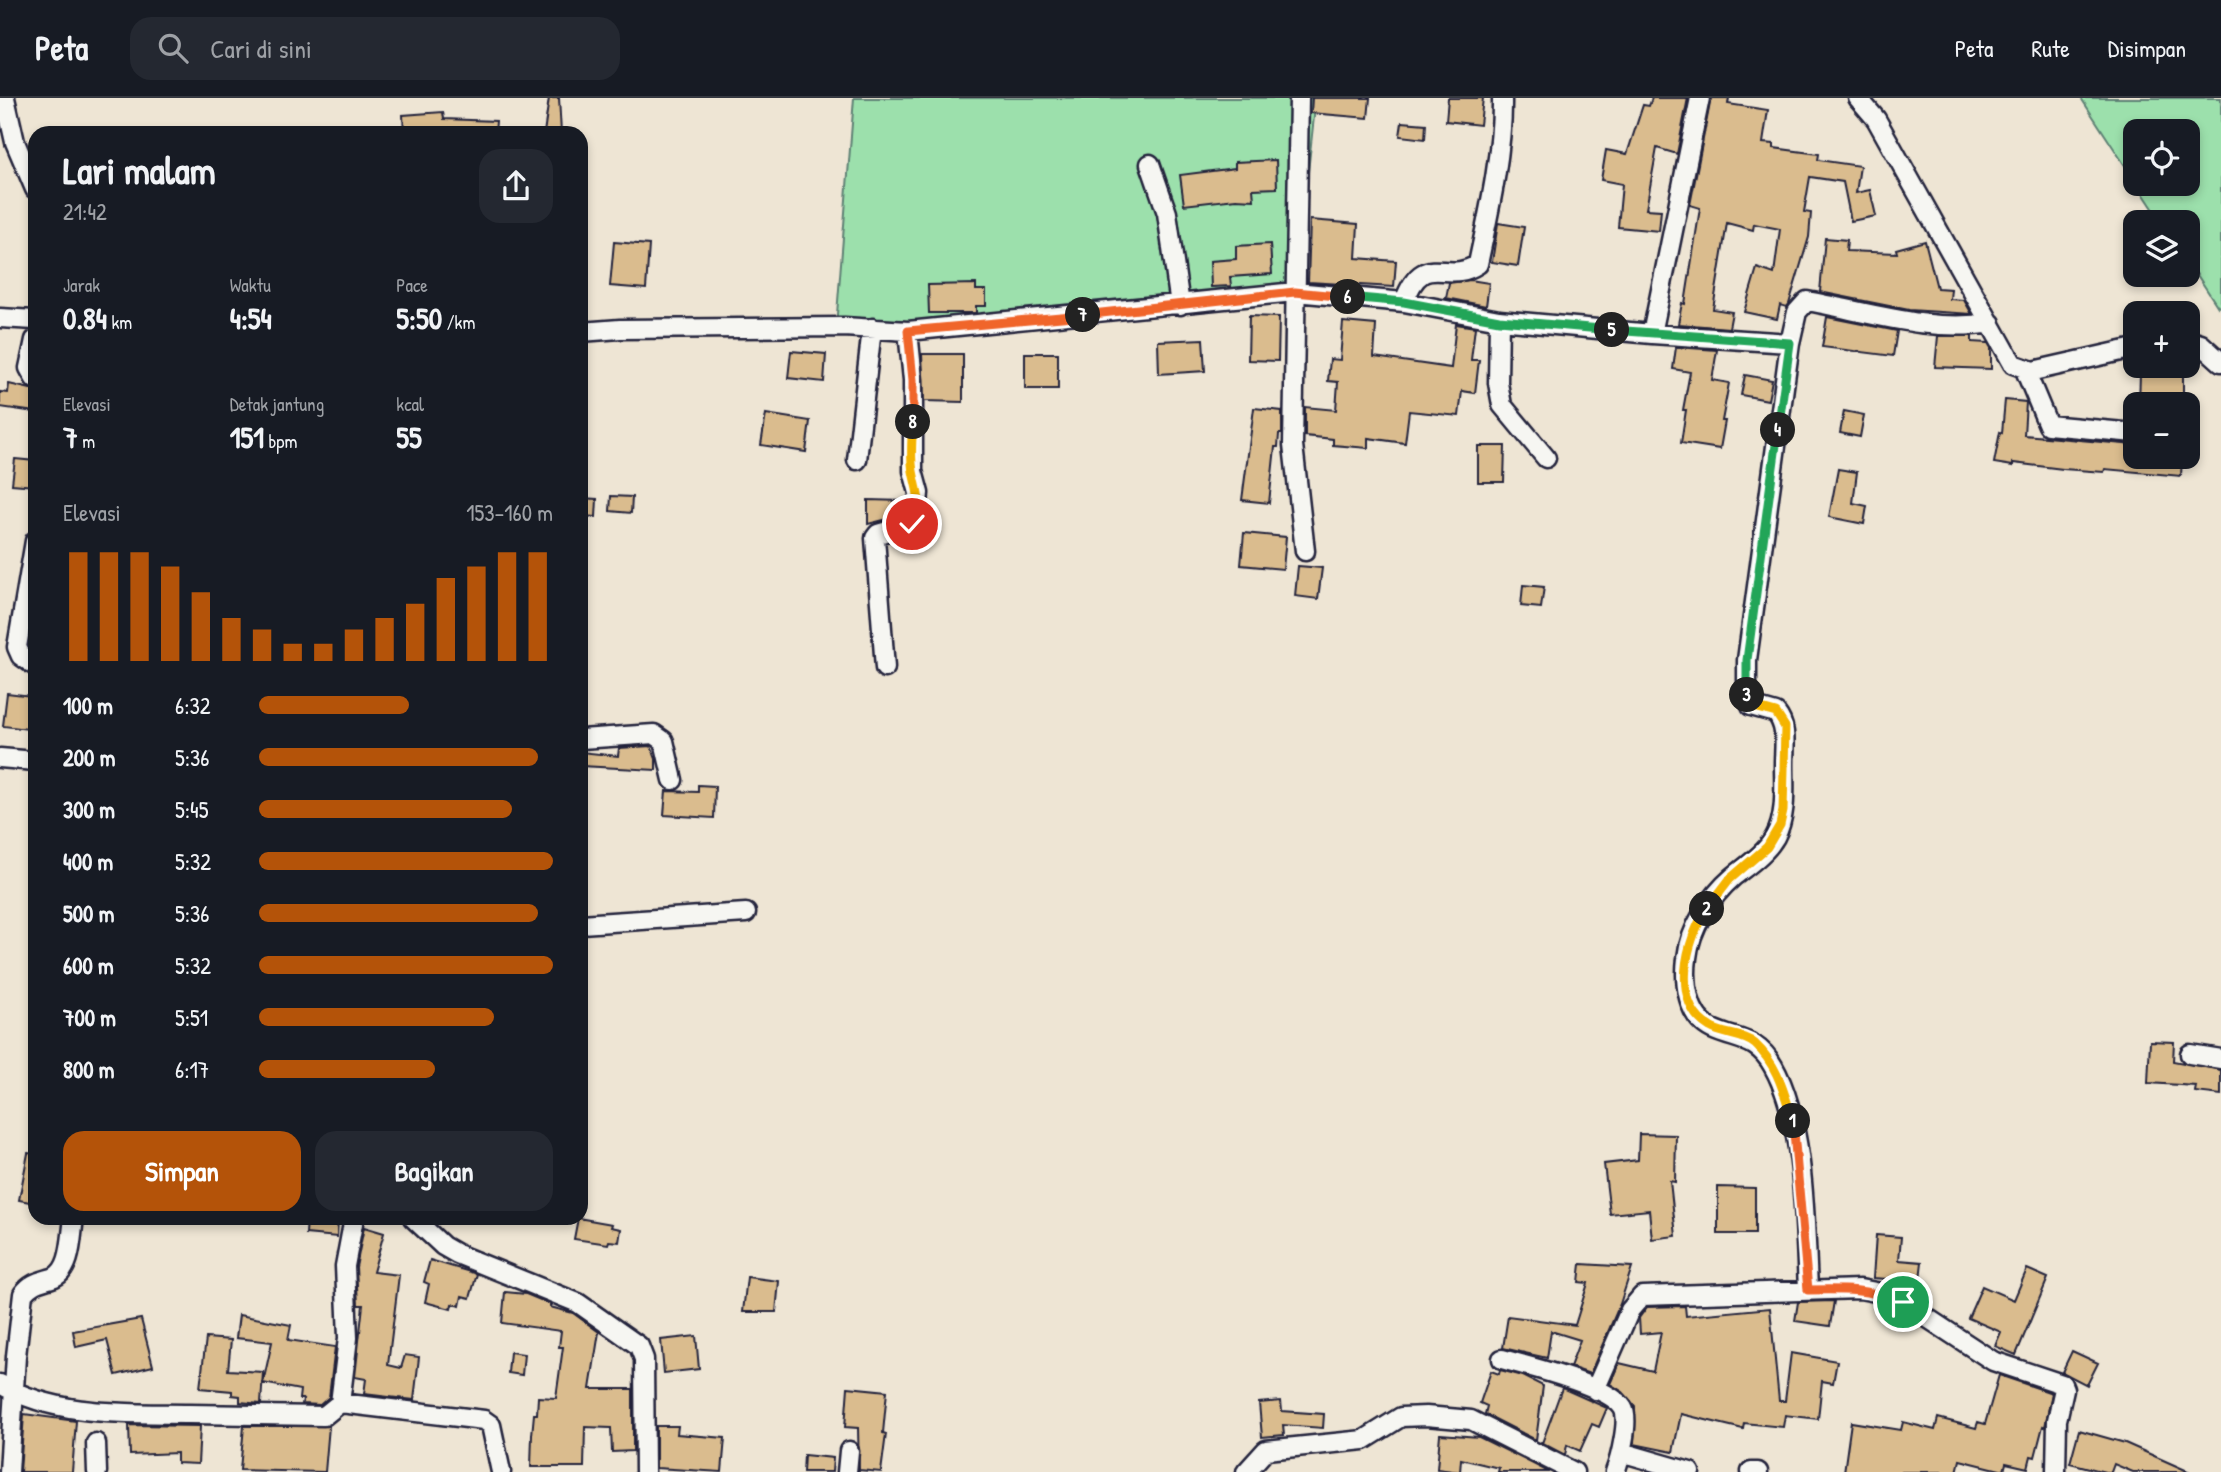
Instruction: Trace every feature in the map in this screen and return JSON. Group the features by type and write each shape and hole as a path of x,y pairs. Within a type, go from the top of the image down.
{"street":[{"path":"5,98 15,142 28,173"},
{"path":"1298,98 1293,445 1305,551"},
{"path":"1404,302 1411,282 1423,272 1465,270 1478,264 1503,114 1502,98"},
{"path":"1652,334 1700,98"},
{"path":"1858,98 1876,119 2013,364 2033,371 2123,351"},
{"path":"1150,164 1167,213 1180,305"},
{"path":"588,331 620,328 872,328 908,331 1295,292 1404,302 1499,320 1790,343"},
{"path":"1808,1290 1793,1121 1780,1079 1772,1062 1753,1042 1712,1029 1703,1023 1692,1008 1686,984 1687,954 1698,921 1725,885 1775,838 1783,811 1785,727 1776,713 1751,706 1746,695 1747,660 1790,343 1797,312 1807,301 1940,326 1968,327 1991,323"},
{"path":"0,318 28,320"},
{"path":"1499,320 1498,383 1502,405 1546,458"},
{"path":"857,460 872,328"},
{"path":"885,668 875,538 878,534 912,524 917,516 919,493 913,471 913,380 908,331"},
{"path":"2200,344 2221,362"},
{"path":"2025,370 2048,425 2123,432"},
{"path":"28,582 17,647 21,656 28,661"},
{"path":"588,739 654,734 664,741 673,780"},
{"path":"0,758 28,760"},
{"path":"588,924 746,913"},
{"path":"2190,1054 2221,1059"},
{"path":"9,1472 7,1388 23,1294 36,1282 55,1278 64,1270 73,1225"},
{"path":"341,1403 348,1338 345,1266 353,1225"},
{"path":"420,1225 443,1246 457,1254 578,1303 639,1346 644,1359 645,1472"},
{"path":"1595,1390 1630,1310 1642,1296 1860,1289 1881,1293 1903,1302 1993,1361 2062,1384 2064,1389 2057,1420 2056,1472"},
{"path":"1502,1359 1563,1375 1615,1399 1624,1409 1626,1418 1615,1472"},
{"path":"7,1388 65,1408 109,1413 324,1416 341,1403 484,1420 491,1425 501,1472"},
{"path":"1247,1472 1266,1450 1364,1440 1401,1417 1426,1416 1471,1420 1574,1472"},
{"path":"96,1443 97,1472"},
{"path":"847,1472 849,1451"},
{"path":"1621,1452 1690,1472"},
{"path":"1751,1472 1758,1472"}],"green space":[{"path":"854,98 1316,98 1295,292 836,327"},
{"path":"2081,98 2221,98 2221,305 2218,307 2200,279 2200,210 2154,210 2145,196 2200,196 2200,119 2123,119 2123,163"}],"building":[{"path":"549,98 559,98 561,126 545,126"},
{"path":"1312,98 1370,98 1368,118 1311,113"},
{"path":"1448,98 1483,98 1480,125 1446,121"},
{"path":"1652,98 1688,98 1677,154 1657,148 1646,209 1661,210 1659,231 1618,227 1622,184 1601,180 1606,150 1627,154 1643,105 1649,106"},
{"path":"1711,98 1729,98 1728,104 1768,110 1763,143 1774,144 1774,148 1819,154 1818,160 1860,166 1856,193 1870,190 1876,216 1851,221 1843,182 1810,177 1804,212 1811,213 1809,237 1789,304 1787,307 1780,305 1777,319 1744,312 1757,268 1774,274 1780,229 1754,224 1753,230 1727,223 1713,309 1732,312 1729,328 1678,324 1682,303 1685,304 1700,208 1690,205"},
{"path":"443,112 444,119 496,121 496,126 404,126 403,115"},
{"path":"1402,122 1426,124 1425,139 1400,136"},
{"path":"1276,160 1277,188 1253,189 1254,200 1236,199 1184,205 1180,175 1235,168 1235,162"},
{"path":"1310,220 1358,224 1356,258 1396,261 1394,287 1308,282"},
{"path":"1498,223 1524,227 1518,266 1492,262"},
{"path":"1825,238 1847,240 1846,251 1897,253 1896,249 1925,241 1937,288 1951,289 1950,299 1964,300 1972,314 1909,310 1820,292"},
{"path":"614,242 649,245 646,289 610,286"},
{"path":"1270,244 1272,274 1230,277 1231,286 1211,287 1210,261 1236,259 1236,246"},
{"path":"1470,280 1489,283 1486,306 1446,298 1449,283"},
{"path":"976,284 976,290 986,290 986,306 976,306 976,313 929,313 928,285"},
{"path":"1249,316 1279,317 1278,361 1248,360"},
{"path":"1827,317 1897,331 1893,356 1822,347"},
{"path":"1343,322 1376,325 1374,357 1451,368 1456,324 1475,327 1471,360 1479,360 1475,393 1462,391 1459,416 1409,411 1405,443 1368,438 1368,448 1333,445 1333,439 1305,436 1305,407 1336,410 1338,382 1328,381 1330,359 1340,360"},
{"path":"1938,336 1972,336 1972,342 1988,343 1991,348 1991,369 1935,367"},
{"path":"1203,339 1205,371 1159,374 1158,341"},
{"path":"1676,347 1717,350 1712,380 1729,383 1720,449 1681,443 1686,410 1683,410 1690,372 1673,369"},
{"path":"791,351 826,354 824,382 788,378"},
{"path":"1025,353 1058,353 1058,389 1025,389"},
{"path":"922,354 963,354 963,402 924,401"},
{"path":"1745,375 1772,380 1768,400 1741,395"},
{"path":"2140,378 2183,378 2183,392 2139,392"},
{"path":"9,384 28,388 28,411 0,407 0,392 8,393"},
{"path":"2005,400 2026,402 2024,435 2123,444 2123,469 2181,469 2181,476 1994,463 2000,432 2002,433"},
{"path":"1254,408 1282,411 1282,434 1279,434 1278,447 1275,447 1269,503 1242,500"},
{"path":"1844,411 1864,415 1860,437 1840,433"},
{"path":"766,414 810,421 806,452 761,445"},
{"path":"1478,446 1505,446 1504,482 1478,482"},
{"path":"15,459 28,460 28,485 12,484"},
{"path":"1838,469 1857,472 1853,503 1867,506 1864,524 1829,517"},
{"path":"611,496 632,497 631,513 610,511"},
{"path":"588,498 597,499 596,517 588,516"},
{"path":"868,500 904,501 904,515 868,524"},
{"path":"1244,533 1286,537 1283,569 1241,565"},
{"path":"1298,566 1322,568 1318,599 1295,596"},
{"path":"1523,585 1544,587 1541,608 1521,606"},
{"path":"7,693 28,696 28,729 3,726"},
{"path":"651,746 656,759 656,770 588,766 588,753 618,756 619,748"},
{"path":"698,785 715,786 714,818 664,815 666,791 698,792"},
{"path":"2150,1041 2174,1042 2173,1061 2221,1070 2221,1095 2195,1092 2196,1086 2148,1083"},
{"path":"1639,1134 1676,1135 1675,1182 1670,1181 1676,1236 1652,1239 1649,1210 1610,1214 1604,1164 1638,1160"},
{"path":"28,1153 28,1202 19,1200"},
{"path":"1718,1187 1755,1188 1755,1234 1718,1234"},
{"path":"588,1220 612,1224 611,1227 621,1229 619,1242 609,1241 608,1244 574,1239 577,1225 588,1225"},
{"path":"307,1225 338,1225 337,1237 306,1234"},
{"path":"364,1227 384,1233 373,1272 399,1275 388,1365 401,1368 405,1355 419,1357 414,1400 364,1394 366,1379 355,1377 363,1305 358,1305 356,1267"},
{"path":"1876,1235 1901,1237 1899,1260 1922,1262 1918,1296 1899,1288 1900,1280 1873,1278"},
{"path":"430,1260 477,1274 470,1298 462,1296 460,1306 452,1304 451,1309 425,1302 429,1284 424,1282"},
{"path":"1581,1264 1632,1267 1620,1304 1590,1374 1570,1367 1580,1340 1551,1331 1547,1358 1503,1348 1508,1316 1575,1325 1588,1283 1579,1282"},
{"path":"2027,1269 2048,1278 2016,1355 1995,1346 2001,1332 1968,1318 1982,1286 2014,1300"},
{"path":"747,1277 779,1281 776,1312 743,1312"},
{"path":"505,1292 526,1294 550,1304 550,1307 573,1313 599,1332 590,1389 633,1389 633,1451 612,1452 611,1428 585,1427 584,1467 531,1467 534,1414 537,1414 538,1397 556,1398 563,1347 559,1347 561,1331 502,1323"},
{"path":"1834,1301 1830,1326 1795,1321 1798,1302"},
{"path":"1685,1306 1686,1316 1770,1308 1779,1401 1785,1401 1791,1353 1837,1361 1833,1383 1822,1381 1818,1419 1785,1415 1783,1427 1744,1423 1743,1429 1681,1414 1673,1452 1634,1444 1635,1406 1623,1392 1610,1384 1619,1363 1653,1371 1661,1332 1640,1334 1639,1318 1647,1307"},
{"path":"239,1315 291,1325 288,1340 335,1347 329,1397 320,1405 302,1404 303,1399 299,1399 300,1390 263,1383 272,1342 236,1338"},
{"path":"141,1319 153,1366 116,1375 107,1340 76,1347 73,1331"},
{"path":"696,1336 699,1369 664,1373 661,1340"},
{"path":"206,1338 231,1340 228,1370 263,1372 261,1404 240,1402 240,1396 232,1395 232,1391 200,1388"},
{"path":"2072,1351 2098,1363 2087,1385 2062,1372"},
{"path":"510,1352 524,1354 522,1375 508,1373"},
{"path":"1500,1370 1523,1376 1543,1386 1536,1440 1485,1414 1487,1406 1480,1403 1491,1371 1499,1374"},
{"path":"1999,1375 2052,1393 2045,1427 2043,1426 2035,1457 2031,1456 2028,1468 2006,1463 2004,1471 1960,1460 1957,1472 1844,1472 1851,1422 1901,1430 1903,1422 1935,1430 1938,1418 1976,1428 1978,1422 1985,1424"},
{"path":"848,1387 887,1391 883,1433 886,1434 881,1472 859,1470 858,1428 845,1427"},
{"path":"1562,1388 1607,1408 1599,1427 1592,1424 1580,1451 1567,1445 1565,1455 1540,1442 1542,1443"},
{"path":"1281,1401 1282,1411 1324,1414 1323,1428 1283,1425 1284,1435 1262,1437 1259,1403"},
{"path":"24,1414 76,1421 72,1472 20,1472"},
{"path":"129,1425 200,1426 198,1464 177,1463 177,1453 130,1455"},
{"path":"244,1426 329,1426 325,1472 240,1470"},
{"path":"656,1426 678,1426 677,1434 725,1438 722,1472 656,1468"},
{"path":"2079,1430 2125,1443 2190,1472 2133,1472 2114,1464 2111,1472 2105,1472 2070,1463"},
{"path":"1440,1434 1479,1437 1549,1472 1498,1472 1499,1468 1461,1459 1460,1472 1437,1469"},
{"path":"804,1455 833,1458 832,1472 803,1472"}],"route":[{"path":"912,524 917,516 919,493 913,471 913,380 908,331 1295,292 1404,302 1499,320 1790,343 1747,660 1746,695 1751,706 1776,713 1785,727 1783,811 1775,838 1730,879 1698,921 1687,954 1686,984 1692,1008 1703,1023 1712,1029 1753,1042 1772,1062 1780,1079 1793,1121 1808,1290 1860,1289 1881,1293 1903,1302"}]}
